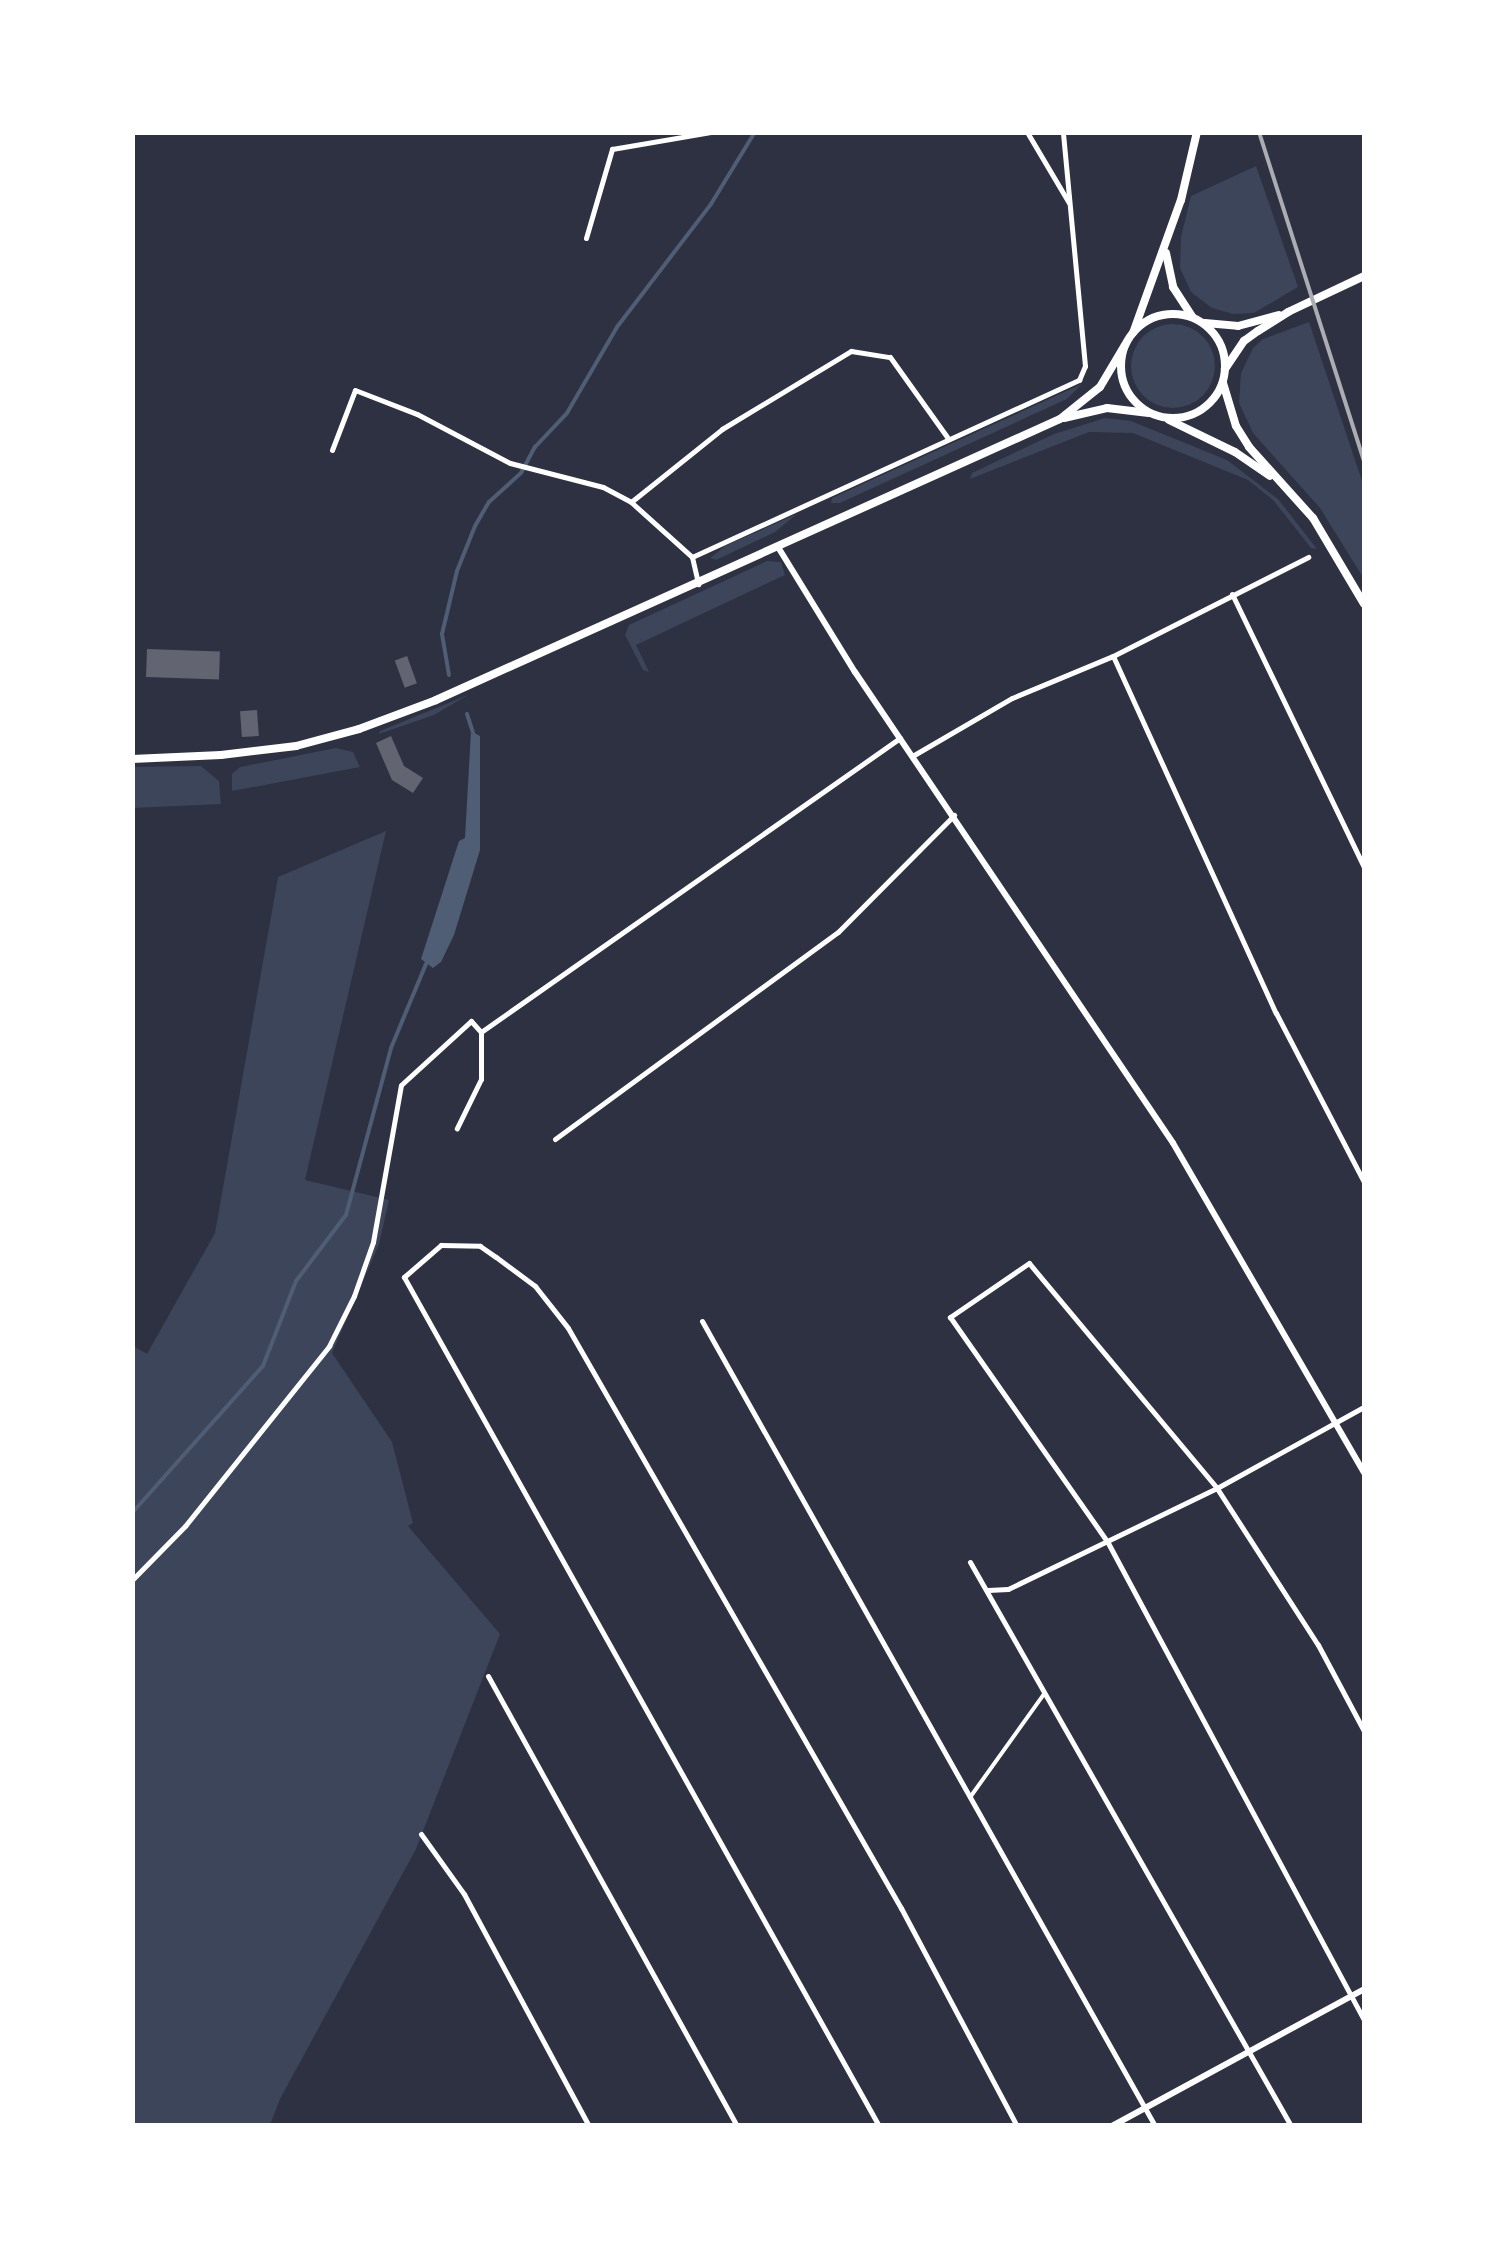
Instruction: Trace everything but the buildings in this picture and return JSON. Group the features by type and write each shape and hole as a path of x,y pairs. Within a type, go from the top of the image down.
{"main road":[{"path":"1060,419 1100,387 1132,333 1166,243 1197,132"},
{"path":"1166,243 1173,287 1192,316"},
{"path":"1225,369 1244,342 1288,312 1364,276"},
{"path":"1132,333 1160,316 1192,316 1206,323 1238,326 1288,312"},
{"path":"1165,419 1192,415 1206,407 1223,381 1225,369 1220,346 1206,323"},
{"path":"1126,345 1124,384 1152,414"},
{"path":"1223,381 1236,426 1329,540 1364,604"},
{"path":"132,758 260,752 332,738 436,700 1060,419 1107,408 1152,414 1235,452 1282,485"}],"street":[{"path":"586,238 612,148 711,132"},
{"path":"1027,132 1072,209"},
{"path":"692,558 947,437 1079,380 1085,366 1063,132"},
{"path":"631,502 722,428 852,351 890,357 947,437"},
{"path":"332,450 355,390 417,414 517,465 603,487 631,502 692,558 698,585"},
{"path":"778,548 1173,1143 1364,1472"},
{"path":"914,754 1012,698 1113,656 1308,557"},
{"path":"1232,594 1364,867"},
{"path":"1113,656 1276,1012 1364,1182"},
{"path":"481,1032 901,738"},
{"path":"554,1139 838,932 954,815"},
{"path":"132,1580 185,1526 329,1346 354,1296 373,1242 401,1085 471,1021 481,1032 481,1079 458,1128"},
{"path":"879,2126 404,1277 441,1245 480,1246 535,1286 568,1328 908,1920 1017,2126"},
{"path":"1364,1731 1318,1645 1218,1488 1028,1263 950,1317 1106,1541 1364,2020"},
{"path":"702,1320 1155,2126"},
{"path":"988,1590 1008,1589 1218,1488 1364,1408"},
{"path":"970,1562 1291,2126"},
{"path":"488,1676 737,2126"},
{"path":"971,1796 1046,1693"},
{"path":"422,1834 464,1894 589,2126"},
{"path":"1112,2126 1364,1988"}],"shaded area":[{"path":"1256,166 1298,287 1254,313 1233,314 1212,308 1191,292 1180,268 1181,237 1191,196"},
{"path":"1309,322 1364,487 1364,579 1320,508 1253,433 1239,403 1241,373 1253,348 1263,339"},
{"path":"1165,324 1181,324 1197,331 1208,342 1215,366 1212,382 1203,396 1181,408 1165,408 1149,401 1138,390 1131,374 1131,358 1138,342 1149,331"},
{"path":"1082,384 1067,399 840,503 831,503 832,498"},
{"path":"1105,418 1131,421 1227,460 1278,499 1317,549 1311,548 1273,500 1248,480 1133,433 1089,432 970,479 972,473 1054,434"},
{"path":"797,514 775,532 716,560 710,558 725,546"},
{"path":"767,561 781,562 785,575 636,645 649,672 643,670 625,635 629,625"},
{"path":"468,695 434,715 379,734 380,731"},
{"path":"471,731 480,736 480,850 454,935 441,962 433,968 421,959 459,841 465,838"},
{"path":"336,748 353,752 360,767 232,791 232,774 240,767"},
{"path":"201,766 219,781 221,804 133,808 133,767"},
{"path":"386,831 305,1180 389,1200 379,1244 332,1353 392,1442 413,1523 408,1526 500,1634 416,1849 280,2099 270,2125 133,2125 132,1345 147,1354 215,1233 278,877"}],"waterway":[{"path":"449,675 442,634 457,571 475,526 489,502 521,473 535,447 567,413 617,327 711,204 755,132"},
{"path":"467,714 473,732"},
{"path":"132,1513 263,1366 296,1281 346,1215 391,1048 426,964"}],"railway":[{"path":"1259,132 1364,462"}]}
